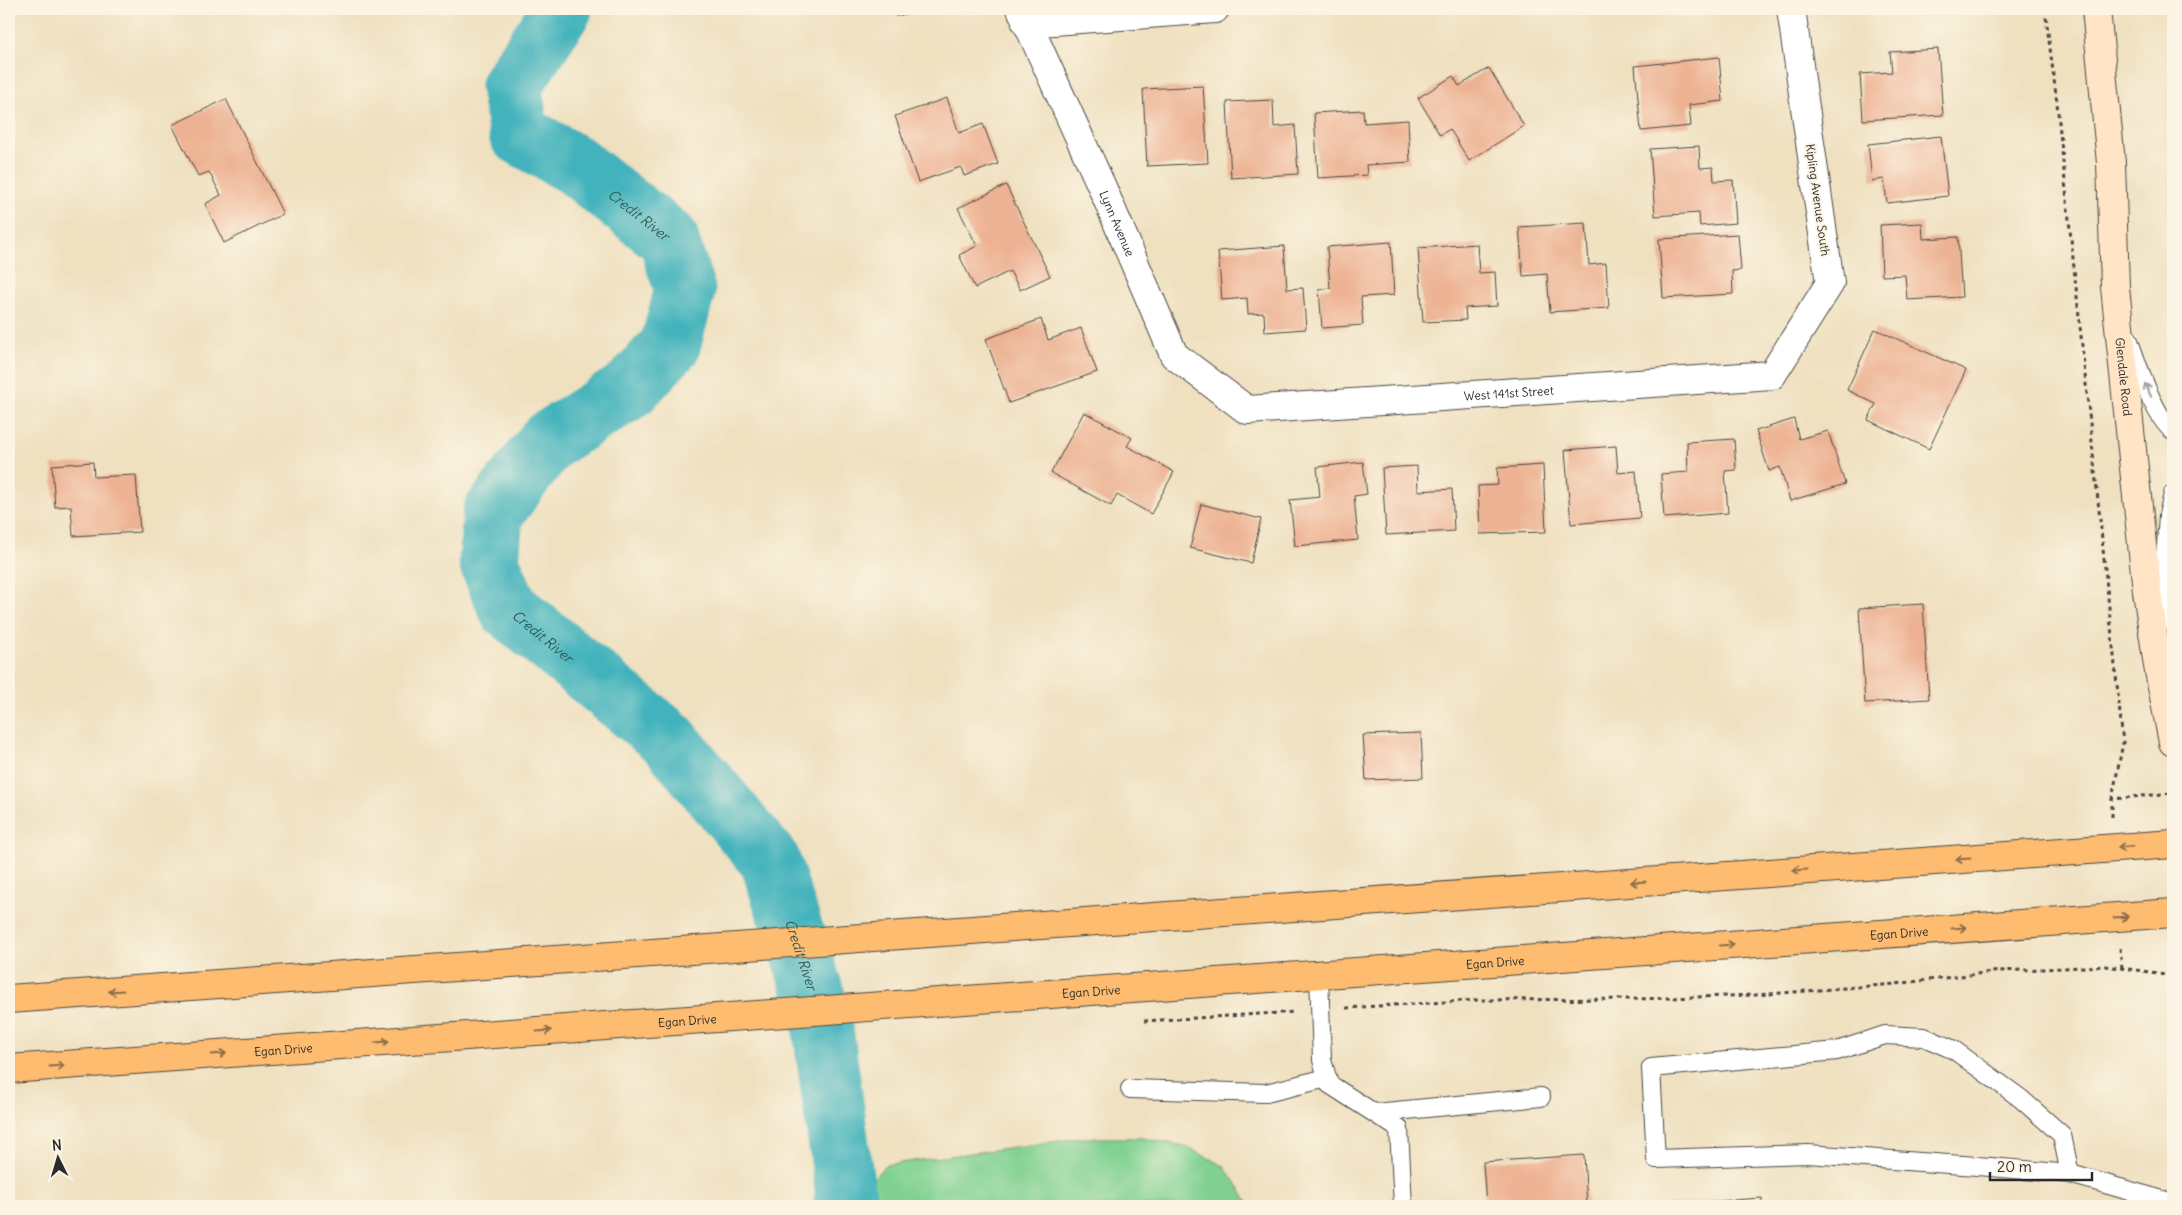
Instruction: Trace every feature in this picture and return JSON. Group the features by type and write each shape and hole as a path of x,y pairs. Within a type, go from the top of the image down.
{"highway":[{"path":"9,999 2173,844"},
{"name":"Egan Drive","path":"9,1069 2173,913"}],"main road":[{"name":"Glendale Road","path":"2096,9 2112,163 2115,287 2147,591 2158,666 2173,742"}],"street":[{"path":"1023,16 1215,9"},
{"name":"Kipling Avenue South","path":"1772,375 1830,283 1791,9"},
{"name":"Lynn Avenue","path":"1023,16 1102,187 1174,355 1247,410"},
{"name":"West 141st Street","path":"1247,410 1772,375"}],"lane":[{"path":"2115,287 2121,317 2145,384 2156,406 2173,431"},
{"path":"2158,666 2168,515 2173,494"},
{"path":"1320,975 1322,1060 1329,1084 1399,1129 1403,1206"},
{"path":"2070,1174 2062,1135 2020,1098 1954,1050 1924,1038 1886,1035 1837,1051 1651,1068 1656,1159 1808,1154 2070,1174 2173,1203"},
{"path":"1130,1089 1266,1093 1327,1078"},
{"path":"1375,1113 1541,1097"}],"path":[{"path":"2045,9 2057,102 2123,743 2112,799"},
{"path":"1137,1022 1478,1000 1638,999 1756,995 1896,984 2000,970 2105,966 2173,975"}],"green space":[{"path":"1080,1138 1142,1138 1184,1146 1224,1166 1251,1206 869,1206 871,1182 885,1165"}],"building":[{"path":"895,9 929,9 929,10 896,16"},
{"path":"1938,49 1943,115 1863,120 1860,74 1892,72 1890,52"},
{"path":"1719,57 1723,101 1689,105 1691,126 1641,131 1635,66"},
{"path":"1489,68 1524,126 1469,161 1450,129 1440,135 1418,98 1453,76 1459,86"},
{"path":"1203,86 1208,163 1147,166 1143,89"},
{"path":"947,98 959,133 983,124 998,164 964,176 961,167 918,182 895,116"},
{"path":"226,99 283,214 224,243 205,204 221,195 209,172 198,176 172,125"},
{"path":"1273,100 1274,127 1295,125 1298,174 1231,178 1227,102"},
{"path":"1363,110 1364,123 1408,120 1410,162 1366,165 1367,175 1318,178 1314,113"},
{"path":"1941,136 1948,196 1887,203 1884,179 1872,181 1868,144"},
{"path":"1699,146 1700,168 1713,167 1714,181 1733,180 1736,223 1700,226 1699,213 1655,216 1650,149"},
{"path":"1006,185 1050,276 1020,290 1010,271 975,288 959,255 977,246 958,208"},
{"path":"1586,223 1589,265 1606,263 1609,308 1550,312 1547,274 1523,276 1519,227"},
{"path":"1922,223 1923,239 1958,237 1962,297 1907,300 1905,275 1882,276 1880,225"},
{"path":"1738,234 1741,270 1732,271 1733,294 1663,298 1659,239"},
{"path":"1391,242 1394,295 1361,297 1363,325 1322,328 1319,289 1330,288 1327,247"},
{"path":"1477,244 1479,273 1495,272 1497,306 1465,308 1466,320 1423,322 1418,248"},
{"path":"1284,246 1287,289 1303,288 1306,329 1265,332 1264,313 1248,314 1247,298 1222,300 1218,251"},
{"path":"1041,319 1048,340 1081,328 1097,372 1009,403 986,339"},
{"path":"1875,329 1966,370 1929,449 1868,420 1876,404 1847,390"},
{"path":"1084,412 1132,438 1127,446 1174,472 1151,514 1117,495 1111,506 1051,473"},
{"path":"1794,419 1799,439 1828,431 1845,484 1790,501 1780,467 1769,471 1756,431"},
{"path":"1734,439 1736,470 1725,471 1728,513 1664,518 1661,474 1688,472 1687,442"},
{"path":"1616,446 1618,473 1636,471 1640,518 1571,524 1565,450"},
{"path":"93,462 94,477 136,475 140,532 73,536 71,506 55,507 52,465"},
{"path":"1363,462 1367,494 1354,496 1358,540 1295,546 1290,500 1320,497 1317,467"},
{"path":"1543,465 1546,532 1480,534 1478,486 1498,485 1497,468"},
{"path":"1417,466 1418,491 1452,489 1454,531 1386,535 1382,468"},
{"path":"1201,504 1261,519 1251,563 1190,548"},
{"path":"1923,604 1929,699 1865,703 1859,608"},
{"path":"1421,733 1423,778 1366,780 1363,735"},
{"path":"1584,1155 1587,1206 1486,1206 1483,1162"},
{"path":"1762,1198 1762,1206 1661,1206 1661,1205"}],"waterway":[{"name":"Credit River","path":"562,9 511,86 519,134 575,165 668,238 685,290 670,346 629,390 548,441 493,513 489,562 509,609 669,740 770,861 821,1015 846,1197 843,1206"}]}
